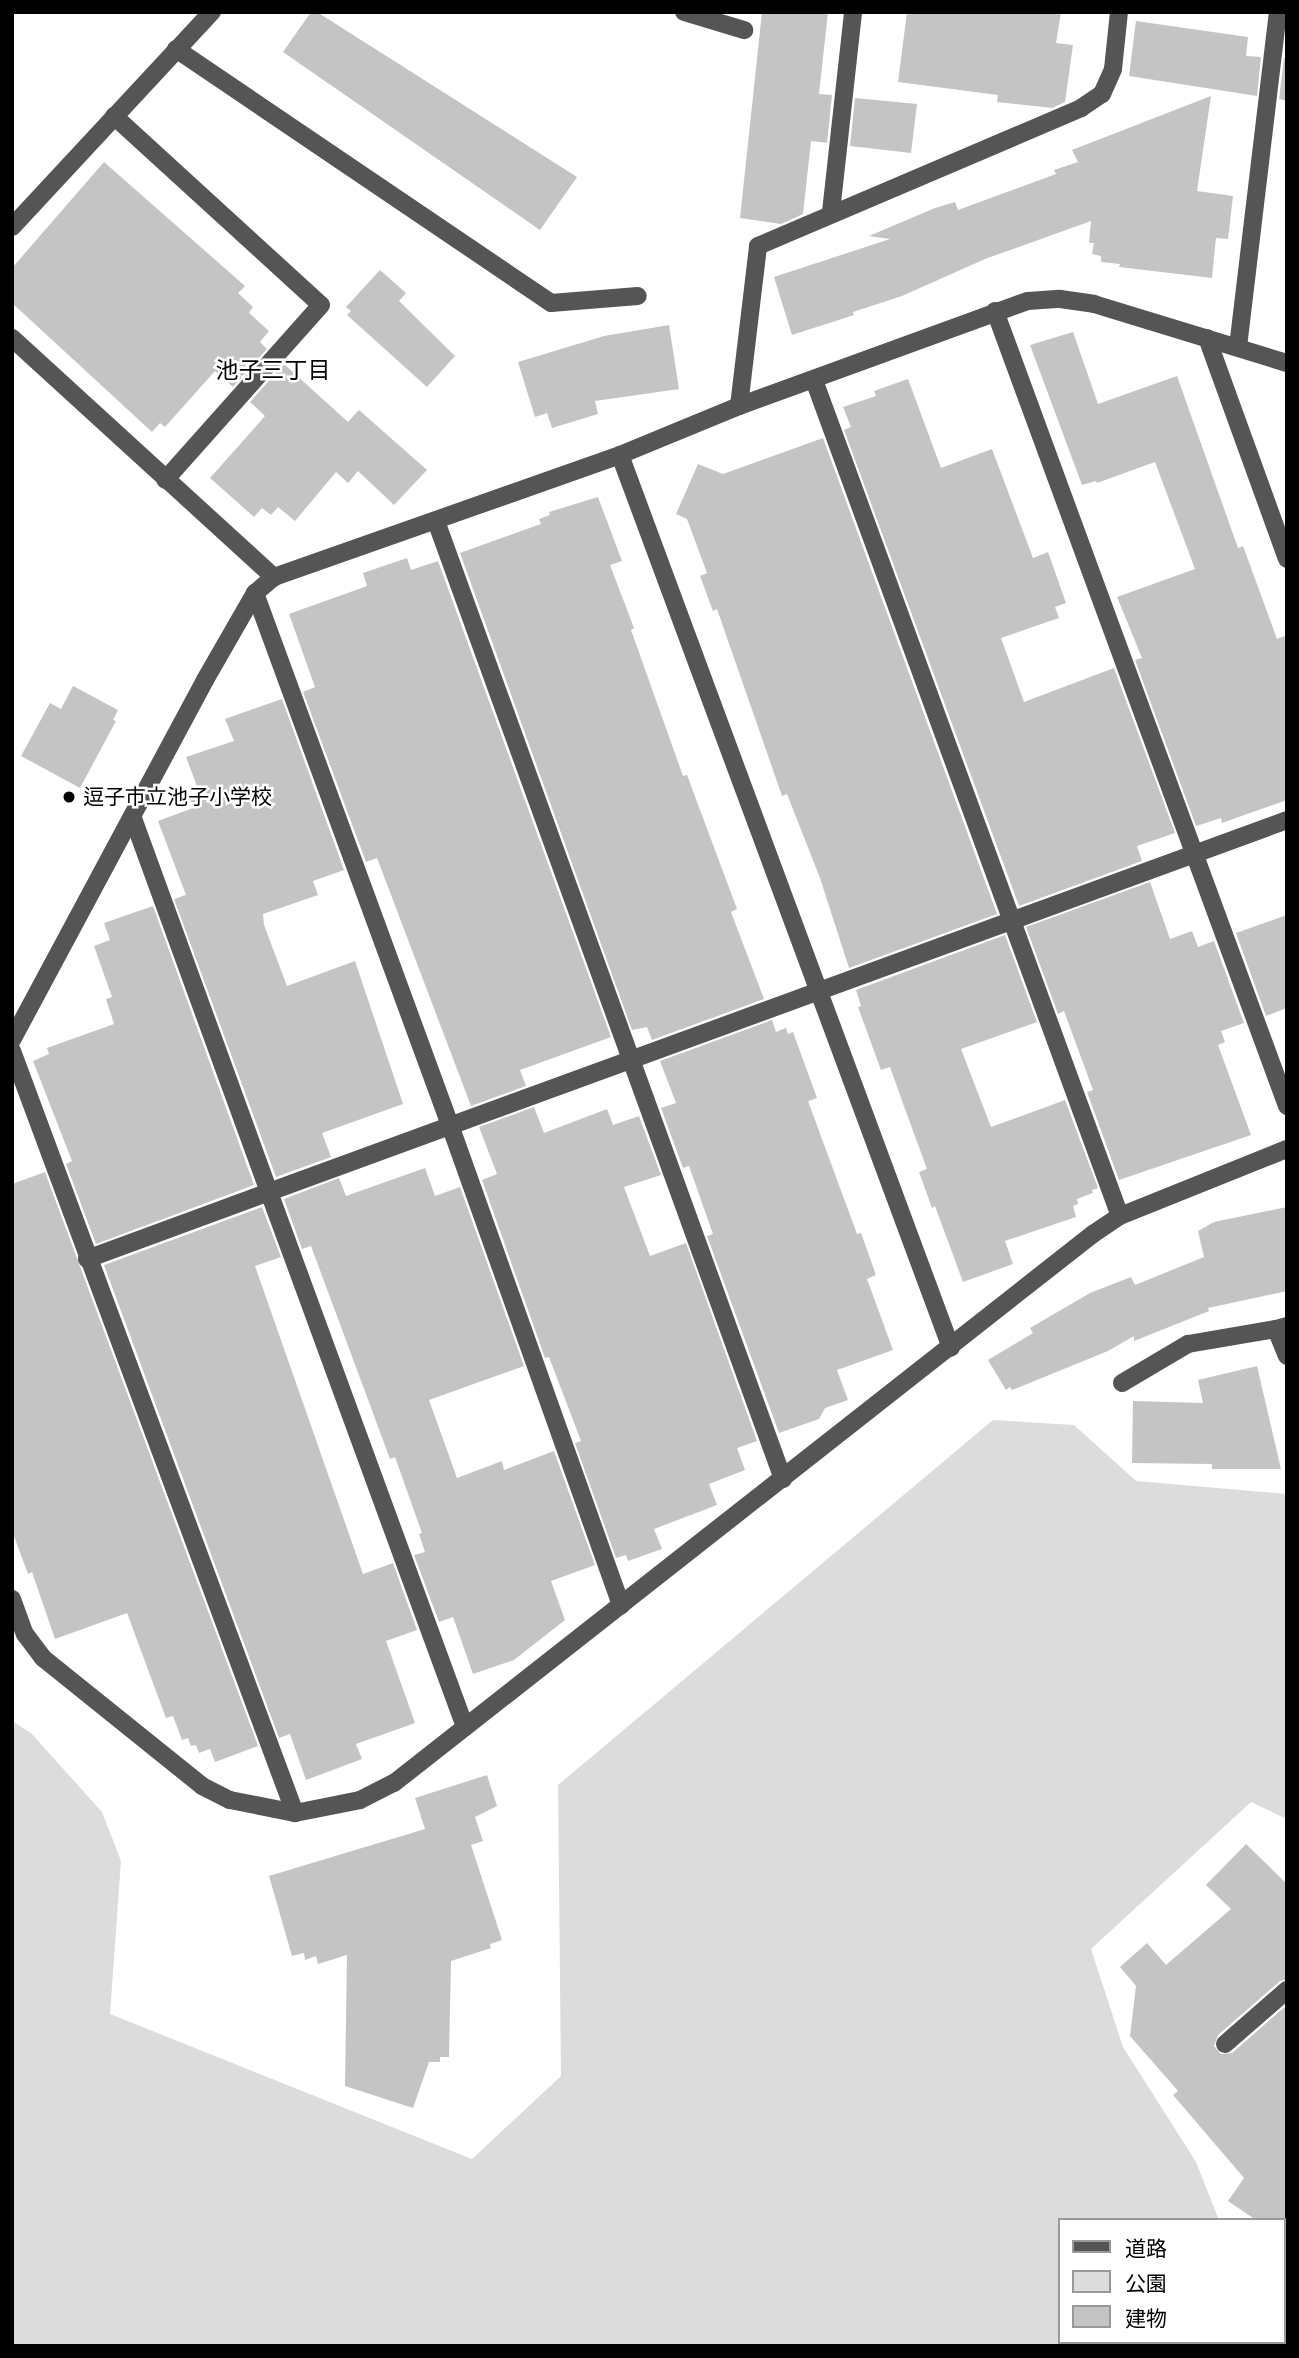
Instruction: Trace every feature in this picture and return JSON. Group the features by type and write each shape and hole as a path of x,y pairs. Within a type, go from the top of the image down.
{"street":[{"path":"12,228 212,12"},
{"path":"684,12 744,30"},
{"path":"831,212 853,12"},
{"path":"739,406 758,246 831,212 1081,108 1102,94 1113,69 1119,12"},
{"path":"1238,347 1278,12"},
{"path":"176,49 551,303 638,296"},
{"path":"114,116 321,305 165,480"},
{"path":"12,1040 255,593 274,577 620,455 739,406 1028,301 1060,299 1094,304 1287,363"},
{"path":"995,311 1287,1106"},
{"path":"12,338 274,577"},
{"path":"1207,338 1287,559"},
{"path":"814,380 1120,1216"},
{"path":"620,455 951,1348"},
{"path":"436,521 783,1479"},
{"path":"255,593 450,1125 621,1605"},
{"path":"132,816 465,1727"},
{"path":"87,1259 1287,820"},
{"path":"12,1051 87,1259 295,1813"},
{"path":"12,1599 25,1634 43,1658 202,1786 230,1800 295,1813 360,1800 394,1783 1120,1216 1287,1149"},
{"path":"1122,1383 1188,1344 1282,1327 1287,1356"},
{"path":"1225,2044 1287,1990"}],"green space":[{"path":"993,1420 1074,1425 1136,1481 1287,1494 1287,1819 1251,1802 1091,1949 1123,2047 1196,2162 1218,2218 1058,2218 1058,2344 1285,2344 1285,2305 1287,2346 12,2346 12,1721 31,1733 102,1812 121,1861 110,2014 472,2159 561,2076 558,1785"}],"building":[{"path":"311,12 317,12 577,177 540,230 283,52"},
{"path":"762,12 828,12 819,94 832,95 827,143 811,141 803,214 781,224 740,218"},
{"path":"907,12 1061,12 1056,43 1073,45 1065,102 1052,108 997,102 998,95 898,82"},
{"path":"1136,21 1248,37 1246,56 1261,57 1257,96 1129,76"},
{"path":"1284,58 1287,58 1287,101 1279,99"},
{"path":"1211,96 1197,191 1233,196 1228,239 1216,238 1212,278 1119,267 1120,264 1101,262 1101,256 1092,254 1094,243 1089,243 1091,221 985,259 902,296 853,312 854,315 792,335 774,277 890,239 869,236 935,208 955,202 958,210 1056,174 1054,170 1078,162 1072,150"},
{"path":"855,98 917,104 911,153 850,146"},
{"path":"104,162 245,286 238,293 253,307 249,313 269,331 260,342 267,349 233,387 215,371 165,427 160,423 152,432 12,303 12,268"},
{"path":"380,270 406,293 399,301 455,356 427,387 347,315 351,311 346,307"},
{"path":"669,325 679,389 595,401 598,414 552,428 547,413 535,417 518,362 604,336"},
{"path":"1073,332 1098,404 1177,376 1238,548 1243,546 1277,639 1287,635 1287,800 1222,823 1221,818 1196,826 1135,660 1142,658 1117,597 1195,569 1155,462 1097,483 1096,481 1082,485 1030,345"},
{"path":"284,364 348,422 359,410 427,470 394,505 358,471 348,483 336,472 295,521 278,507 271,515 262,508 254,517 210,478 265,416 250,402"},
{"path":"908,379 941,468 992,449 1033,558 1048,552 1066,603 1055,607 1059,618 1001,638 1024,702 1114,668 1175,833 1137,846 1142,861 1019,906 844,430 851,427 843,407 876,396 874,391"},
{"path":"823,438 997,914 849,968 820,878 787,794 782,796 717,609 713,611 700,576 707,573 687,519 676,514 698,464 723,474"},
{"path":"598,497 622,561 610,565 634,628 631,630 683,776 687,775 737,909 731,912 764,999 652,1040 647,1027 632,1030 460,553 541,524 539,519 550,515 549,512"},
{"path":"407,558 411,570 438,561 611,1037 520,1070 526,1086 471,1106 377,858 366,862 303,692 315,687 289,614 367,586 363,573"},
{"path":"73,686 118,710 113,720 116,721 80,788 21,756 50,703 61,709"},
{"path":"282,699 344,870 313,881 318,895 263,914 264,925 287,986 355,961 403,1104 322,1133 331,1157 276,1177 174,899 186,895 158,821 193,808 190,801 201,797 186,757 234,741 225,719"},
{"path":"1150,882 1170,939 1192,931 1198,947 1214,941 1244,1023 1221,1031 1225,1042 1218,1045 1251,1135 1119,1180 1087,1092 1093,1090 1064,1011 1058,1014 1026,927"},
{"path":"153,906 254,1185 96,1244 66,1164 72,1161 33,1061 49,1054 47,1048 114,1024 106,999 112,997 94,946 110,940 104,923"},
{"path":"1287,915 1287,1008 1266,1016 1236,933"},
{"path":"1005,935 1037,1022 961,1049 991,1127 1065,1100 1098,1188 1092,1190 1093,1193 1077,1199 1078,1204 1073,1206 1076,1217 1005,1241 1013,1264 963,1282 935,1206 932,1208 919,1172 927,1169 890,1067 881,1070 858,1007 861,1006 856,990"},
{"path":"772,1020 776,1032 786,1028 788,1034 793,1032 817,1098 808,1101 857,1234 861,1233 876,1275 867,1279 893,1350 837,1370 848,1400 825,1408 819,1419 779,1433 707,1236 713,1234 689,1166 683,1168 661,1108 676,1103 660,1061"},
{"path":"534,1107 544,1133 607,1109 613,1125 639,1116 661,1175 624,1187 650,1256 686,1243 757,1441 737,1448 745,1470 709,1484 717,1505 654,1529 662,1549 628,1561 626,1555 616,1558 575,1443 581,1441 549,1357 545,1358 482,1180 497,1174 479,1127"},
{"path":"425,1168 435,1196 460,1187 524,1366 429,1400 457,1478 502,1461 504,1470 554,1451 595,1565 551,1581 565,1620 514,1660 473,1674 453,1617 439,1622 414,1555 425,1552 419,1534 422,1533 395,1457 390,1459 311,1246 302,1249 284,1199 339,1178 346,1196"},
{"path":"45,1172 258,1746 215,1762 210,1749 199,1753 196,1745 191,1746 188,1738 182,1740 173,1716 166,1718 127,1613 55,1639 32,1572 28,1574 12,1531 12,1184"},
{"path":"262,1207 281,1257 255,1266 363,1574 393,1563 417,1630 386,1641 415,1723 356,1744 362,1759 306,1780 290,1734 279,1738 104,1265"},
{"path":"1287,1207 1287,1291 1208,1308 1209,1311 1134,1341 1134,1336 1108,1351 1012,1390 1010,1387 1006,1390 988,1360 1033,1333 1030,1328 1090,1293 1131,1277 1135,1285 1204,1257 1198,1231 1214,1222"},
{"path":"1257,1366 1281,1469 1212,1469 1212,1464 1132,1463 1133,1401 1203,1403 1198,1380"},
{"path":"487,1775 497,1806 475,1817 483,1841 471,1845 502,1940 490,1944 491,1948 451,1961 449,2057 440,2057 440,2062 429,2062 413,2108 345,2086 347,1955 318,1964 316,1956 305,1960 304,1953 292,1956 269,1876 425,1829 415,1798"},
{"path":"1246,1844 1287,1884 1287,1979 1280,1981 1218,2035 1214,2046 1221,2054 1232,2053 1287,2005 1287,2220 1253,2218 1228,2201 1244,2178 1173,2095 1178,2091 1130,2036 1136,1986 1120,1967 1147,1943 1166,1965 1231,1909 1206,1885"}],"place":[{"name":"逗子市立池子小学校","path":"69,797"}],"district":[{"name":"池子三丁目","path":"273,370"}]}
